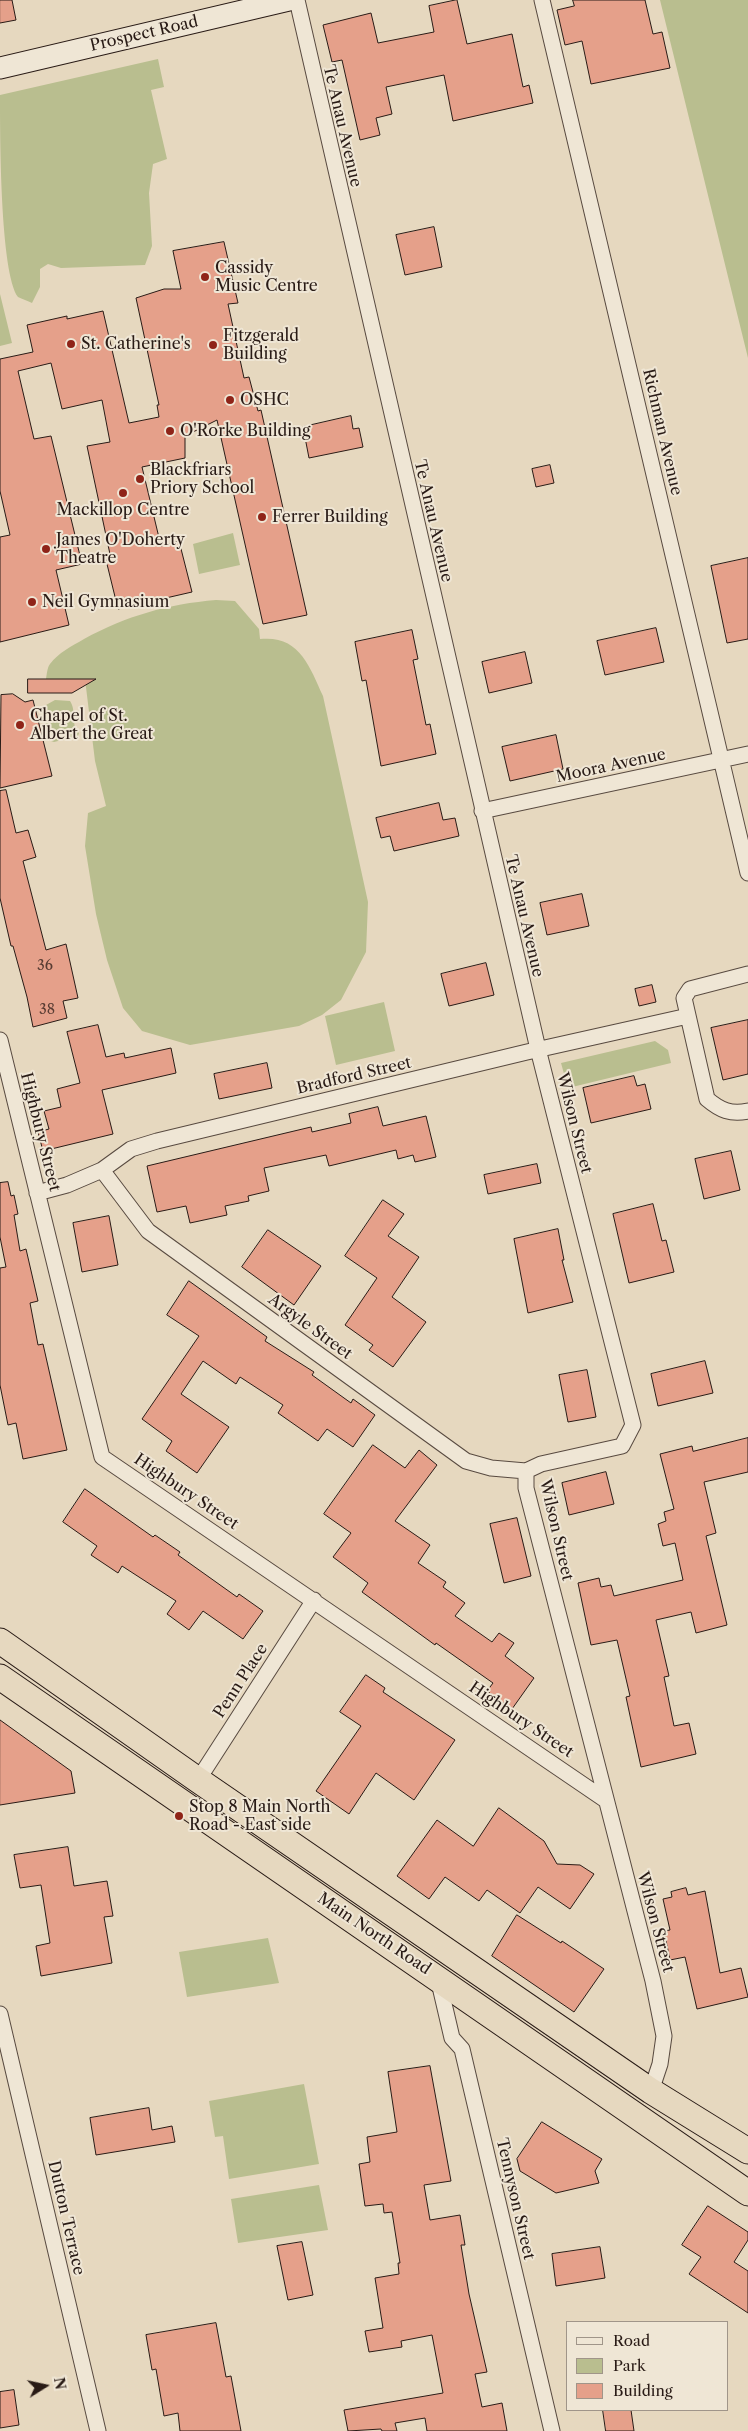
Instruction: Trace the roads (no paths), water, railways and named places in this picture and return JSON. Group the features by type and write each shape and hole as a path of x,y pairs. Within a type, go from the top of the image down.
{"highway":[{"name":"Main North Road","path":"0,1641 198,1780 651,2091 746,2150"},
{"name":"Main North Road","path":"0,1677 181,1804 438,1978 748,2193"},
{"path":"181,1804 198,1780"}],"main road":[{"name":"Prospect Road","path":"0,68 289,0"}],"street":[{"name":"Te Anau Avenue","path":"296,0 538,1050"},
{"name":"Richman Avenue","path":"542,0 748,873"},
{"name":"Moora Avenue","path":"482,811 748,754"},
{"path":"748,974 690,989 684,998 707,1099 720,1110 738,1113 748,1111"},
{"name":"Bradford Street","path":"37,1193 67,1185 102,1170 131,1149 157,1141 688,1016"},
{"name":"Highbury Street","path":"0,1040 102,1457 604,1799"},
{"name":"Wilson Street","path":"538,1050 633,1425 622,1446 541,1464 526,1471 526,1488 604,1799 653,1981 664,2036 660,2064 651,2091"},
{"name":"Argyle Street","path":"102,1170 148,1231 466,1461 491,1468 526,1471"},
{"name":"Penn Place","path":"198,1780 314,1600"},
{"name":"Tennyson Street","path":"438,1978 452,2038 462,2049 552,2431"},
{"name":"Dutton Terrace","path":"0,2014 98,2431"}],"place":[{"name":"Cassidy Music Centre","path":"205,277"},
{"name":"St. Catherine's","path":"71,344"},
{"name":"Fitzgerald Building","path":"213,345"},
{"name":"OSHC","path":"230,400"},
{"name":"O'Rorke Building","path":"170,431"},
{"name":"Blackfriars Priory School","path":"140,479"},
{"name":"Mackillop Centre","path":"123,493"},
{"name":"Ferrer Building","path":"262,517"},
{"name":"James O'Doherty Theatre","path":"46,549"},
{"name":"Neil Gymnasium","path":"32,602"},
{"name":"Chapel of St. Albert the Great","path":"20,725"},
{"name":"Stop 8 Main North Road - East side","path":"179,1816"}]}
